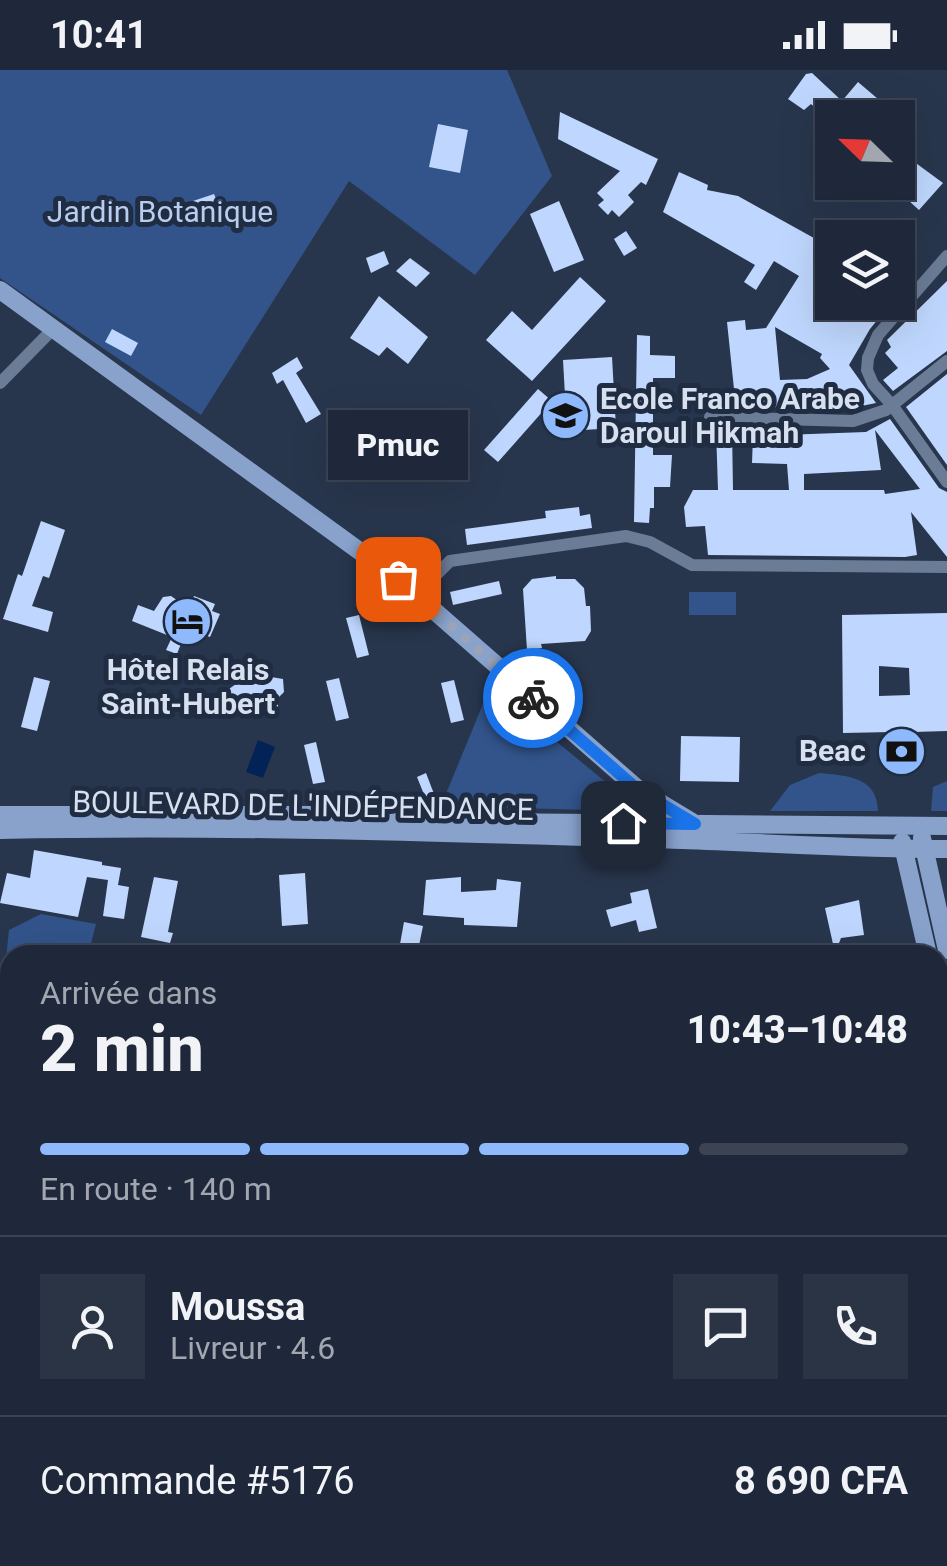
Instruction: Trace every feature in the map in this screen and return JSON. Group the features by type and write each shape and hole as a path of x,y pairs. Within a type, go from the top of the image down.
{"main road":[{"path":"0,290 416,595 638,790 695,824 744,844"},
{"name":"BOULEVARD DE L'INDÉPENDANCE","path":"0,814 338,815 478,822 947,826"},
{"path":"919,826 946,945"},
{"path":"898,827 926,945"},
{"name":"BOULEVARD DE L'INDÉPENDANCE","path":"0,830 189,829 947,849"}],"street":[{"path":"947,256 878,335 870,348 867,370 872,384 942,464 947,482"},
{"path":"0,383 54,329"},
{"path":"710,418 854,422 892,405 947,361"},
{"path":"416,595 450,562 626,536 650,542 692,565 947,568"}],"green space":[{"name":"Jardin Botanique","path":"0,70 507,70 552,176 475,275 349,181 201,415 0,278"},
{"path":"689,592 736,592 736,615 689,615"},
{"path":"490,687 630,802 631,808 627,811 441,806"},
{"path":"819,773 850,777 866,784 876,799 878,811 770,811 790,785"},
{"path":"947,781 947,811 931,811 933,787"},
{"path":"41,914 96,924 91,945 7,945 9,930"}],"shaded area":[{"path":"258,740 275,747 263,778 246,772"}],"building":[{"path":"812,73 841,100 815,100 815,108 811,104 804,110 788,99 806,74"},
{"path":"858,82 877,100 843,100"},
{"path":"560,112 658,159 646,185 641,182 628,195 634,202 619,217 612,210 608,215 598,205 604,200 597,193 620,171 558,139"},
{"path":"438,124 468,130 460,173 429,167"},
{"path":"915,162 943,183 919,210 908,200 915,200"},
{"path":"679,172 708,185 707,190 738,196 815,239 815,320 877,320 849,365 876,403 837,411 767,405 736,408 727,322 745,320 746,330 766,328 799,276 774,261 756,290 744,282 755,265 663,212","holes":["775,327 822,354 820,358 830,369 807,379 780,380"]},
{"path":"214,194 221,211 199,219 193,201"},
{"path":"559,201 584,260 554,272 530,214"},
{"path":"626,231 637,248 624,256 614,239"},
{"path":"384,251 389,264 371,273 366,258"},
{"path":"410,258 430,273 416,287 396,271"},
{"path":"580,277 606,301 532,381 486,340 512,311 532,330"},
{"path":"947,281 947,351 893,391 883,380 898,368 885,353 891,347 887,340 907,320 915,320 915,312"},
{"path":"379,296 428,337 408,364 387,347 379,356 350,338"},
{"path":"112,329 138,343 131,356 105,342"},
{"path":"637,335 650,336 650,355 675,356 675,378 653,378 653,455 672,455 670,487 654,487 649,523 634,522"},
{"path":"297,357 303,368 296,373 321,414 306,423 283,380 277,384 272,373"},
{"path":"612,357 616,428 567,431 563,360"},
{"path":"947,374 947,465 906,407"},
{"path":"538,389 552,401 498,462 484,450"},
{"path":"890,419 939,488 947,492 947,557 911,512 917,555 905,557 708,555 705,526 686,527 684,507 693,490 718,490 716,429 732,429 733,490 789,490 787,464 752,463 753,436 866,432","holes":["875,430 920,489 885,494 884,490 804,490 804,474 881,470"]},
{"path":"579,507 580,516 590,514 592,528 467,545 465,529 546,518 545,511"},
{"path":"41,521 65,530 49,578 43,576 32,606 53,612 48,632 3,619"},
{"path":"532,579 575,579 584,588 586,606 590,606 591,631 585,641 541,644 542,648 527,650 523,589"},
{"path":"499,581 502,594 453,605 450,592"},
{"path":"171,596 181,603 191,603 194,596 215,604 212,611 220,614 210,637 187,628 177,654 166,650 172,637 132,621 138,605 154,611 163,597"},
{"path":"947,613 947,731 913,732 912,758 890,757 891,732 843,733 842,615","holes":["879,666 909,668 910,695 879,696"]},
{"path":"359,615 369,655 357,658 346,618"},
{"path":"260,664 269,668 271,677 283,679 284,692 278,698 278,709 269,715 263,711 255,718 243,714 229,689 236,684 234,674 243,666 252,670"},
{"path":"34,677 50,681 37,731 21,727"},
{"path":"339,678 349,718 336,721 326,681"},
{"path":"454,680 464,720 451,723 441,683"},
{"path":"681,736 740,737 739,782 680,781"},
{"path":"316,742 325,782 313,784 304,745"},
{"path":"426,773 434,794 425,797 417,777"},
{"path":"34,850 121,868 118,885 129,887 124,919 103,916 108,880 87,877 78,917 0,903 7,873 30,878"},
{"path":"305,873 308,924 282,926 279,875"},
{"path":"154,877 178,881 168,932 173,933 170,943 141,937"},
{"path":"461,877 461,892 496,890 497,879 521,882 517,927 464,925 464,918 423,915 426,880"},
{"path":"648,889 657,928 639,932 636,920 611,927 606,910 632,903 630,893"},
{"path":"859,900 864,935 841,938 838,945 833,945 825,908"},
{"path":"404,922 423,926 419,945 400,945"}],"way so far":[{"path":"398,579 533,698"}],"place":[{"name":"Ecole Franco Arabe Daroul Hikmah","path":"565,416"},
{"name":"Pmuc","path":"398,579"},
{"name":"Hôtel Relais Saint-Hubert","path":"188,621"},
{"name":"Beac","path":"901,751"}],"route":[{"path":"533,698 638,790 695,824 623,823"}]}
